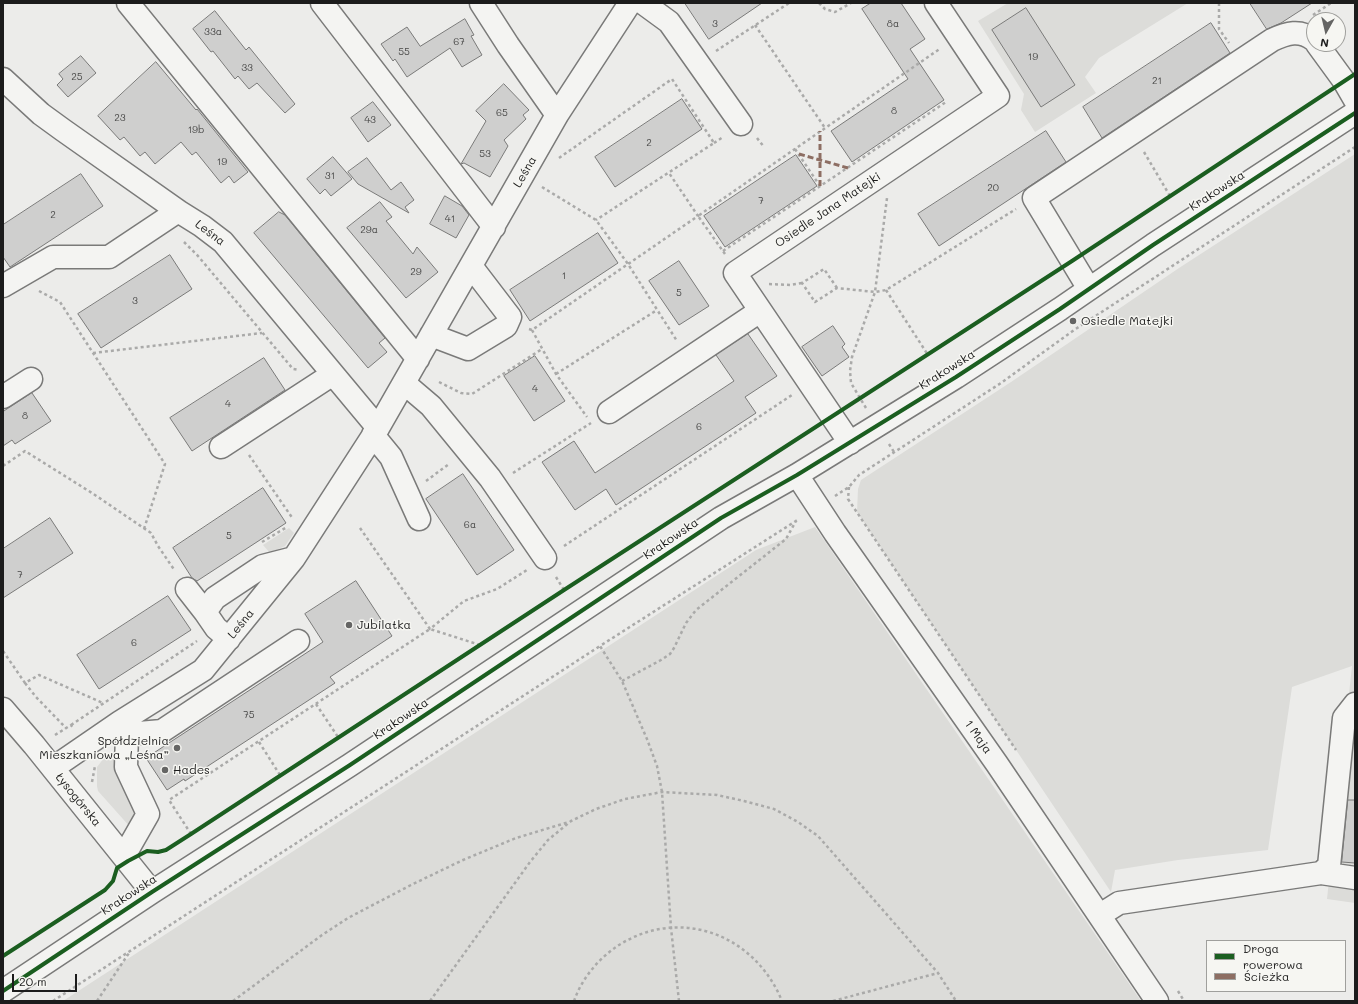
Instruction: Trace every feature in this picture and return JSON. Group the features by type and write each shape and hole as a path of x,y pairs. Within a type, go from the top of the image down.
{"street":[{"path":"128,3 411,370 431,406 494,484 545,558"},
{"path":"322,3 494,227"},
{"path":"481,3 508,45 557,115"},
{"name":"Leśna","path":"53,768 123,728 203,670 216,626 294,558 376,432 557,115 630,3"},
{"path":"643,3 669,22 742,124"},
{"name":"Osiedle Jana Matejki","path":"850,443 735,273 998,96 936,3"},
{"path":"1089,289 1034,198 1272,40 1283,35 1295,33 1306,34"},
{"path":"1323,52 1344,81 1355,100"},
{"name":"Leśna","path":"3,79 47,118 223,242 333,374 376,432"},
{"name":"Krakowska","path":"3,991 152,892 350,765 721,518 797,475 956,377 1153,245 1355,113"},
{"path":"9,282 54,257 109,257 178,211"},
{"path":"431,335 468,350 506,326 510,317 471,266"},
{"path":"600,418 760,310"},
{"path":"221,447 333,374"},
{"path":"3,397 31,379"},
{"path":"376,432 391,457 419,519"},
{"name":"1 Maja","path":"797,475 1100,915 1157,1001"},
{"path":"216,626 215,598 263,566 294,558"},
{"path":"187,589 216,626"},
{"path":"124,856 148,814 126,767 123,728 162,731 298,641"},
{"path":"1321,872 1329,866 1344,718 1355,704"},
{"name":"Łysogórska","path":"3,709 53,768 152,892"},
{"path":"1100,915 1119,903 1321,872 1355,878"}],"path":[{"path":"698,63 789,3"},
{"path":"819,3 825,9 835,12 851,3"},
{"path":"1219,3 1219,29 1241,60"},
{"path":"755,25 825,128"},
{"path":"532,330 958,37"},
{"path":"554,162 672,79 714,143 596,220"},
{"path":"669,173 724,253 820,186 946,102"},
{"path":"1132,133 1170,196"},
{"path":"795,148 820,186"},
{"path":"53,1001 600,646 849,487 859,475 1001,383 1074,330 1355,148"},
{"path":"860,399 851,383 850,371 852,357 875,292 891,168"},
{"path":"543,180 540,186 596,220 628,264 675,337"},
{"path":"802,283 815,302 836,288 875,292 886,290 1034,198"},
{"path":"178,211 179,232 181,239 198,256 293,369 300,370"},
{"path":"742,284 790,285 802,283 824,269 836,288"},
{"path":"9,282 60,302 165,464 144,529"},
{"path":"886,290 928,355"},
{"path":"556,374 657,310"},
{"path":"494,484 600,418 556,374 532,330 510,317"},
{"path":"93,353 262,333"},
{"path":"411,370 461,393 472,394 542,348"},
{"path":"191,834 169,800 430,629 464,601 497,590 810,384"},
{"path":"407,494 468,450"},
{"path":"3,466 25,451 92,493 151,533 187,589"},
{"path":"252,458 297,525"},
{"path":"849,487 848,499 1019,754"},
{"path":"622,681 670,654 686,624 696,610 786,539 796,520"},
{"path":"261,543 288,526 292,526"},
{"path":"360,528 430,629 480,645"},
{"path":"561,585 564,590"},
{"path":"71,725 216,626"},
{"path":"600,646 622,681 657,766 662,792 671,928 679,1001"},
{"path":"3,651 36,697 66,728"},
{"path":"25,683 40,675 104,703"},
{"path":"316,704 338,737"},
{"path":"259,742 280,775"},
{"path":"233,1001 322,935 348,918 411,885 463,860 516,838 571,821 596,809 625,799 662,792 717,795 774,809 798,822 818,836 938,973 956,1001"},
{"path":"430,1001 530,862 548,840 571,821"},
{"path":"574,1001 582,984 591,971 602,958 612,950 634,937 649,932 671,928 693,929 708,932 733,942 746,951 763,967 777,989 782,1001"},
{"path":"97,1001 130,951"},
{"path":"833,1001 938,973"},
{"path":"1176,988 1184,1001"}],"shaded area":[{"path":"1008,3 1188,3 1099,58 1085,77 1096,93 1035,132 1021,110 1024,94 978,21"},
{"path":"1355,154 1355,903 1327,899 1352,666 1292,687 1268,850 1178,860 1115,870 1111,892 857,512 858,489 861,480 1011,382 1179,268"},
{"path":"815,527 1141,1001 63,1001 756,550"},
{"path":"289,528 294,533 285,546 270,553 263,545"},
{"path":"118,750 139,812 131,828 98,791 97,786 97,767 104,758"}],"building":[{"path":"685,3 762,3 709,39"},
{"path":"871,3 901,3 925,39 910,49 944,100 852,162 831,131 908,79 862,9"},
{"path":"1250,3 1312,3 1281,23 1267,29"},
{"path":"1026,8 1075,85 1041,107 992,30"},
{"path":"215,11 246,50 249,47 295,104 285,113 257,83 249,89 238,76 235,79 193,29"},
{"path":"465,19 474,35 471,36 482,55 462,67 450,48 407,77 395,59 393,61 381,44 407,27 420,46"},
{"path":"1211,23 1230,53 1102,138 1083,107"},
{"path":"81,56 96,73 68,97 57,85 63,79 59,74"},
{"path":"156,62 196,110 197,109 248,172 234,183 229,176 221,183 196,152 192,155 181,142 155,164 145,152 140,156 124,137 120,140 98,116"},
{"path":"504,84 529,110 523,115 526,119 504,140 508,146 490,177 464,163 461,164 486,121 476,111"},
{"path":"682,99 702,129 615,187 595,157"},
{"path":"373,102 391,125 368,142 351,118"},
{"path":"1046,131 1066,162 939,246 918,214"},
{"path":"796,155 817,186 725,247 704,216"},
{"path":"333,157 352,179 331,196 325,189 320,194 307,179"},
{"path":"367,158 391,190 401,182 414,200 405,207 409,213 358,184 348,172"},
{"path":"81,174 103,206 10,267 3,257 3,225"},
{"path":"445,196 462,206 469,215 456,238 430,224"},
{"path":"380,202 392,217 386,221 413,254 417,247 438,272 406,298 347,228"},
{"path":"279,212 285,215 385,338 379,343 387,352 368,368 254,233"},
{"path":"598,233 618,263 530,321 510,290"},
{"path":"170,255 192,289 101,348 78,314"},
{"path":"679,261 709,306 679,325 649,281"},
{"path":"833,326 845,344 842,347 849,357 822,376 802,347"},
{"path":"748,334 777,376 745,397 756,413 616,505 606,489 575,510 542,462 574,441 595,473 734,381 716,355"},
{"path":"535,356 565,401 534,421 504,376"},
{"path":"264,358 285,390 192,451 170,418"},
{"path":"32,393 51,421 15,444 12,440 3,446 3,412"},
{"path":"463,474 514,550 477,575 426,499"},
{"path":"263,488 286,523 197,581 192,578 173,548"},
{"path":"50,518 73,553 3,598 3,549"},
{"path":"356,581 392,636 330,677 335,683 185,781 184,779 167,790 146,758 323,642 305,614"},
{"path":"168,596 191,630 99,689 77,655"},
{"path":"1348,800 1355,800 1355,863 1342,862"}],"marked path":[{"path":"820,131 820,186"},
{"path":"799,154 848,168"}],"cycle path":[{"path":"3,956 105,890 113,881 117,868 147,851 158,852 166,850 191,834 1072,261 1355,74"},
{"path":"3,991 152,892 350,765 721,518 797,475 956,377 1060,309 1153,245 1355,113"}],"place":[{"name":"Osiedle Matejki","path":"1073,321"},
{"name":"Jubilatka","path":"349,625"},
{"name":"Spółdzielnia Mieszkaniowa „Leśna”","path":"177,748"},
{"name":"Hades","path":"165,770"}]}
